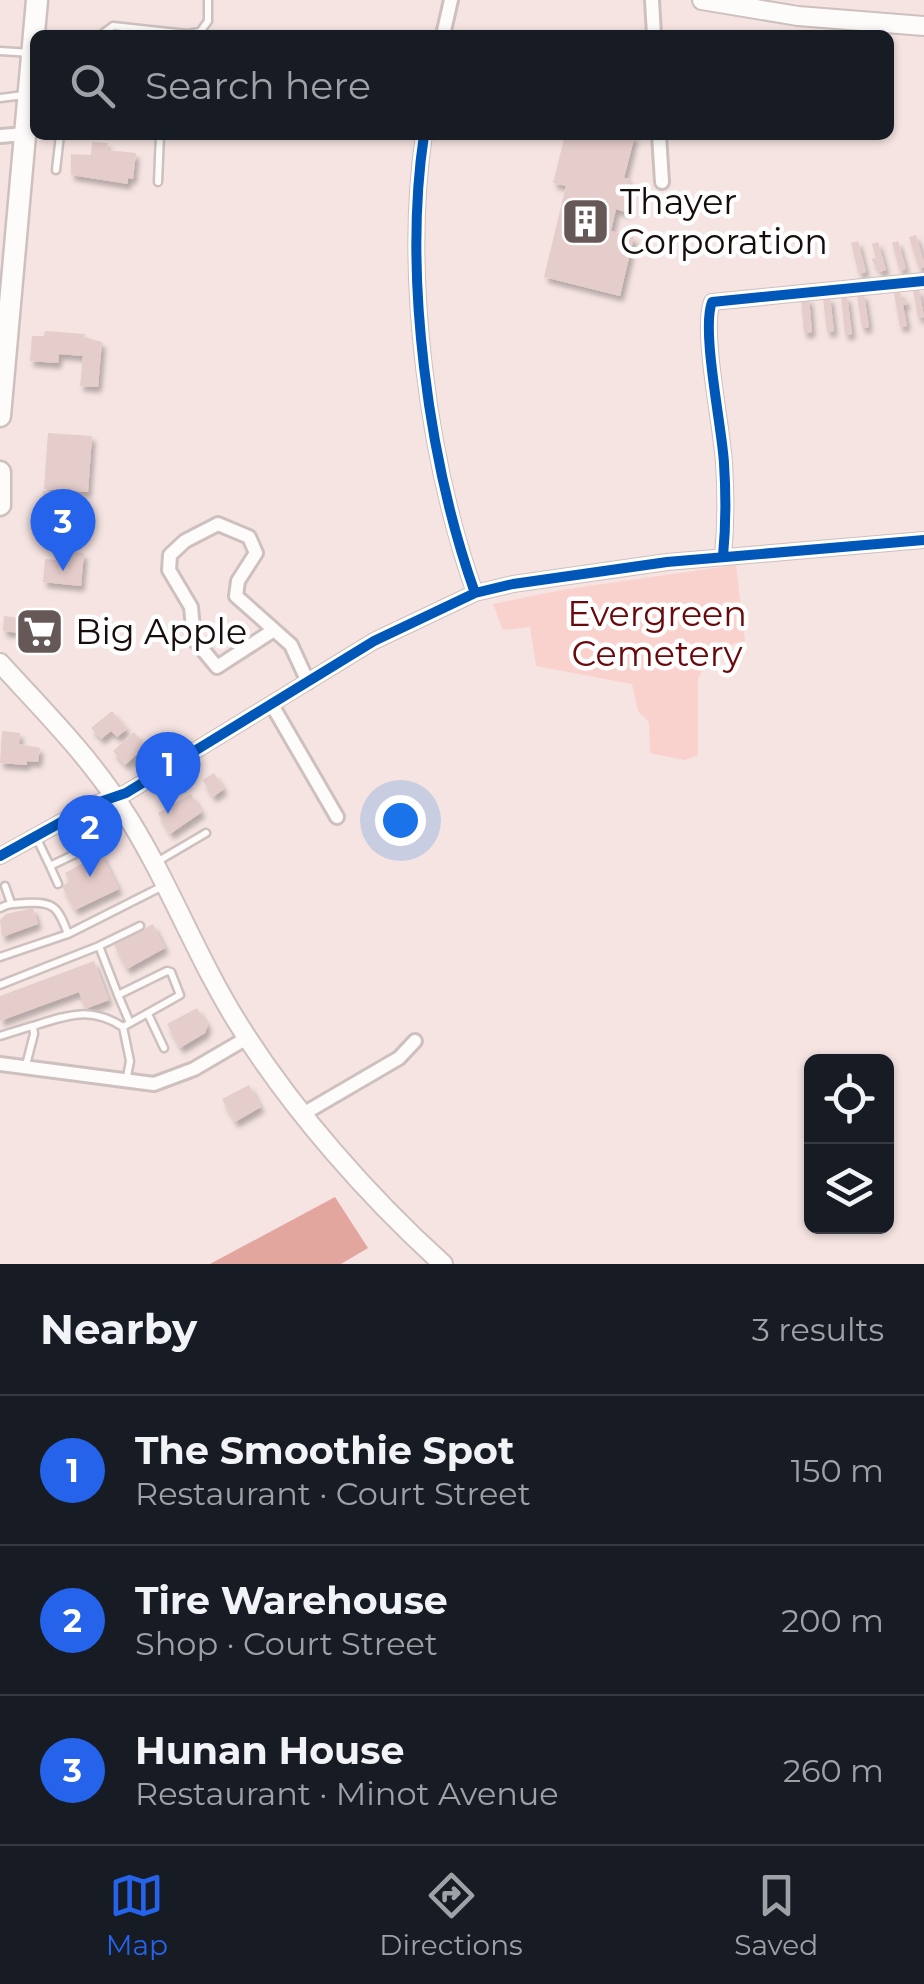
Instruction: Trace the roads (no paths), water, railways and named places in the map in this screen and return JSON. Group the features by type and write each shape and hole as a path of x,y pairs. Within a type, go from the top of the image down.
{"main road":[{"path":"34,30 37,0"},
{"path":"702,0 798,16 924,26"},
{"path":"0,416 5,276 30,105"},
{"path":"0,472 0,504"},
{"path":"0,663 84,755 114,797 247,1038 303,1114 443,1264"}],"street":[{"path":"445,30 451,0"},
{"path":"652,0 654,30"},
{"path":"0,136 25,134"},
{"path":"424,140 418,247 428,394 442,478 475,593"},
{"path":"659,140 662,182"},
{"path":"723,556 724,463 709,314 712,302 924,280"},
{"path":"274,630 217,667 194,639 191,608 168,570 170,555 186,541 218,524 249,537 256,554 238,581 236,596 291,645 308,682"},
{"path":"0,856 114,797 399,627 475,593 512,584 723,556 924,540"},
{"path":"272,706 337,817"},
{"path":"0,1064 154,1084 171,1080 247,1038"},
{"path":"303,1114 398,1058 415,1042"}],"lane":[{"path":"201,30 208,21 208,0"},
{"path":"107,30 113,26 150,30"},
{"path":"0,51 30,54"},
{"path":"0,98 30,94"},
{"path":"56,170 59,140"},
{"path":"158,182 160,140"},
{"path":"153,864 206,833"},
{"path":"36,836 58,884"},
{"path":"50,866 96,844"},
{"path":"5,886 11,903"},
{"path":"0,957 68,934 164,886"},
{"path":"0,908 36,901 54,907 68,934"},
{"path":"0,985 140,926"},
{"path":"99,946 126,1025 130,1061 126,1082"},
{"path":"118,995 171,972 178,998 126,1025"},
{"path":"0,1036 79,1011 126,1025"},
{"path":"148,1014 164,1048"},
{"path":"26,1066 33,1026"}],"place":[{"name":"Thayer Corporation","path":"585,222"},
{"name":"Hunan House","path":"63,571"},
{"name":"Big Apple","path":"40,632"},
{"name":"The Smoothie Spot","path":"168,814"},
{"name":"Tire Warehouse","path":"90,877"}],"park label":[{"name":"Evergreen Cemetery","path":"657,634"}]}
